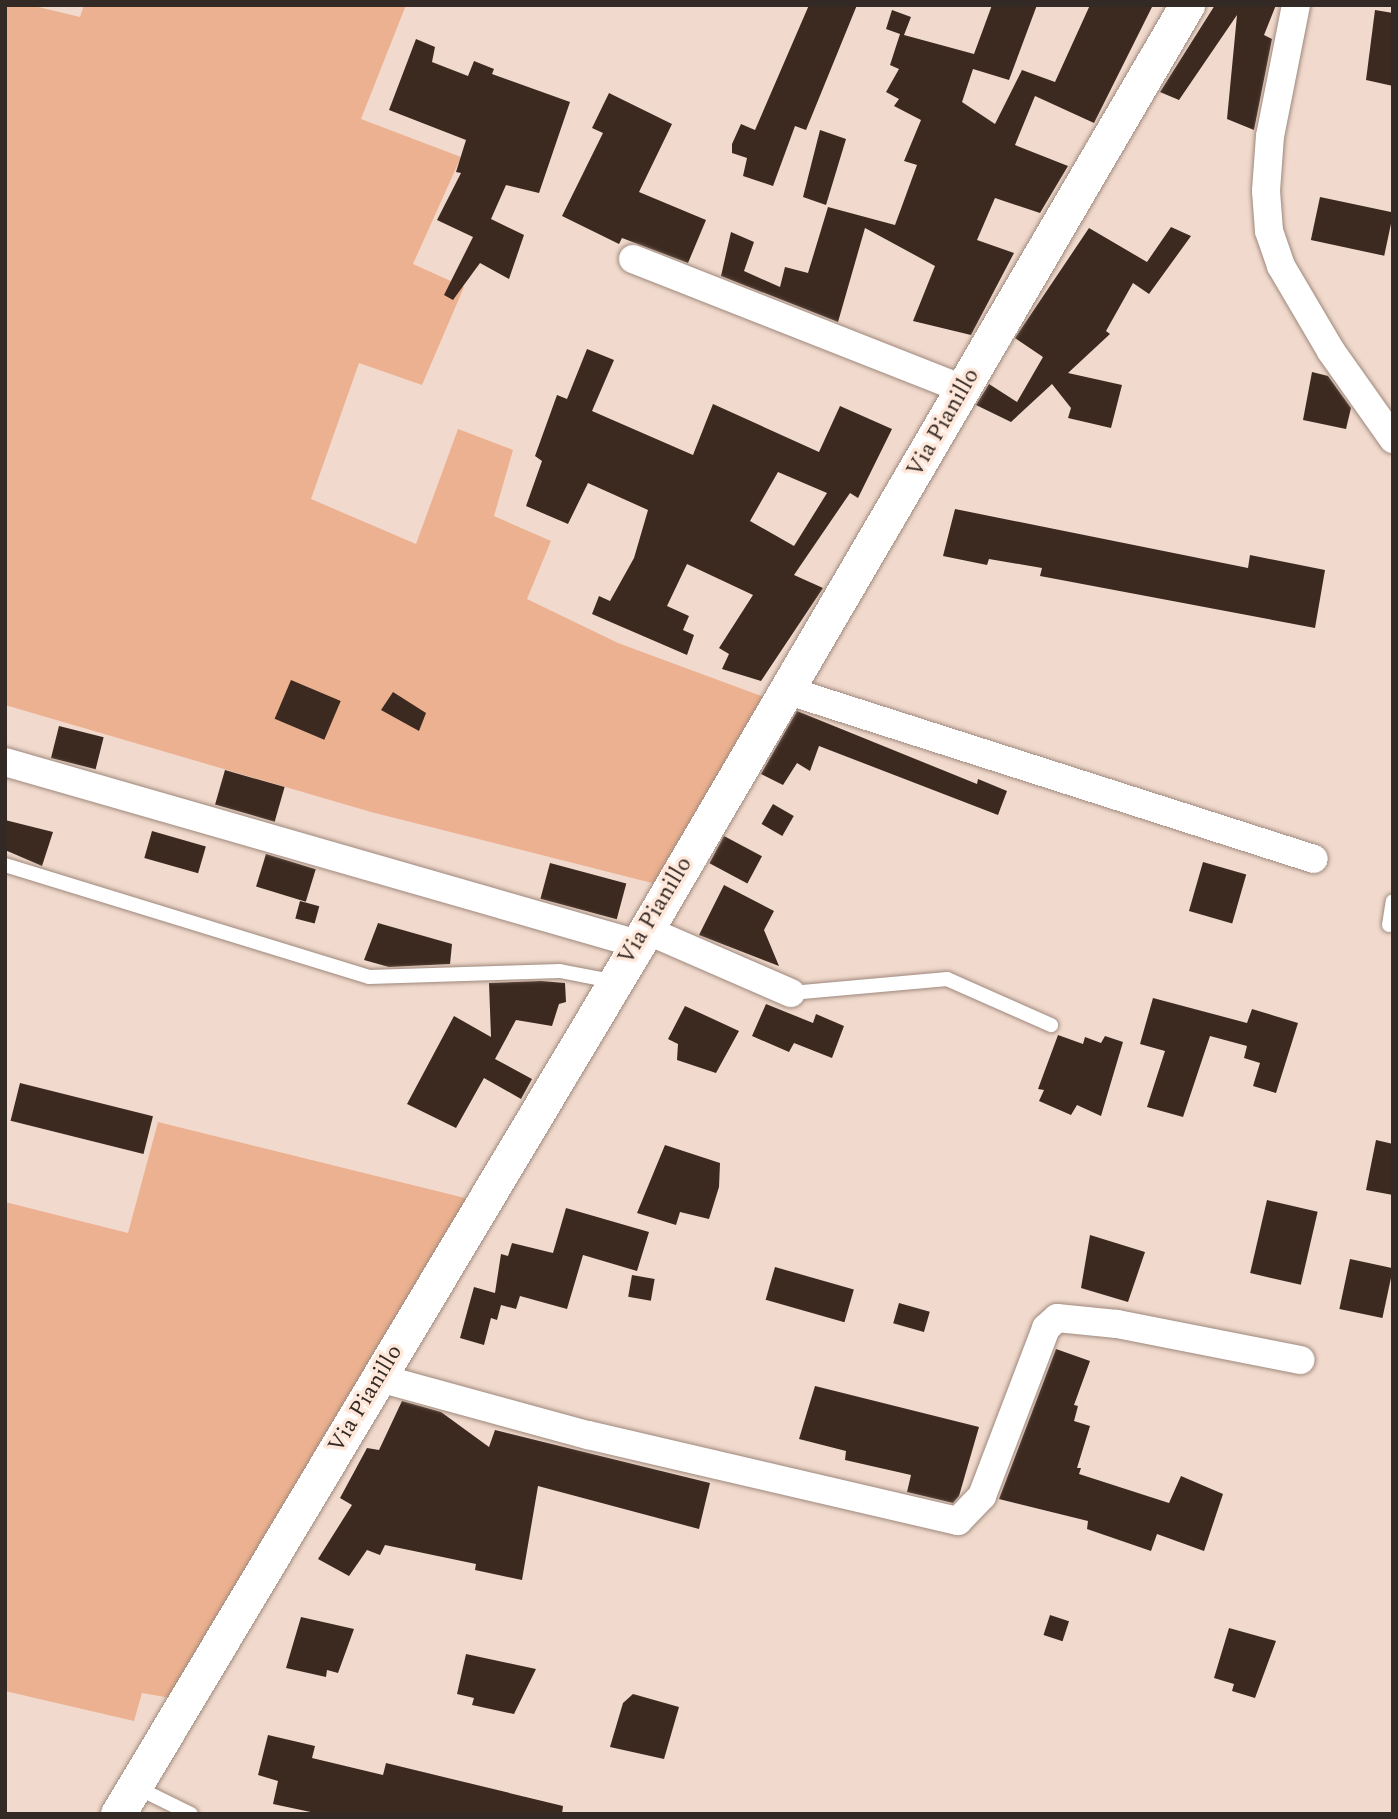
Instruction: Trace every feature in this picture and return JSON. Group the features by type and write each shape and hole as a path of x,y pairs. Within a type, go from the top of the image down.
{"street":[{"name":"Via Pianillo","path":"126,1800 379,1378 612,981 642,937 1188,5"},
{"path":"1296,5 1270,136 1266,191 1269,231 1281,266 1331,351 1393,439"},
{"path":"632,259 963,389"},
{"path":"786,691 1314,859"},
{"path":"5,762 642,937 791,993"},
{"path":"379,1378 588,1435 958,1521 982,1496 1046,1328 1057,1318 1104,1322 1301,1360"}],"lane":[{"path":"5,866 369,977 561,971 612,981"},
{"path":"1389,925 1393,901"},
{"path":"791,993 947,979 1051,1025"},
{"path":"126,1800 191,1814"}],"shaded area":[{"path":"5,5 30,5 80,17 84,5 406,5 361,119 461,157 413,264 464,287 422,385 359,363 311,499 416,544 458,429 513,450 494,516 551,541 527,599 618,643 767,698 656,884 371,812 5,705"},
{"path":"158,1122 469,1199 171,1698 142,1693 134,1721 5,1691 5,1202 128,1233"}],"building":[{"path":"809,5 857,5 806,130 795,126 773,186 743,176 747,158 732,153 732,144 741,124 755,130"},
{"path":"992,5 1037,5 1009,80 973,69 962,102 995,124 1022,70 1055,82 1090,5 1153,5 1094,123 1035,96 1015,145 1068,166 1040,213 995,198 977,240 1014,253 971,335 913,321 935,266 865,228 838,322 721,276 731,232 754,242 744,271 780,287 785,267 808,273 828,207 895,225 917,165 904,161 921,120 894,106 899,99 886,92 899,69 890,65 900,34 886,29 892,10 911,17 904,35 974,54"},
{"path":"1215,5 1276,5 1264,35 1272,39 1254,130 1227,119 1237,15 1179,100 1160,92"},
{"path":"1375,10 1393,13 1393,86 1366,80"},
{"path":"416,39 435,47 432,62 468,76 474,61 494,69 492,74 570,102 539,193 506,185 491,219 524,235 509,279 480,263 453,300 444,295 473,237 437,220 461,173 456,172 466,140 389,110"},
{"path":"609,93 672,124 639,192 706,220 688,263 622,238 619,244 562,216 603,133 592,128"},
{"path":"820,130 846,139 826,205 803,197"},
{"path":"1320,197 1393,213 1384,256 1311,240"},
{"path":"1171,227 1191,236 1149,294 1133,283 1106,331 1110,334 1068,373 1122,385 1111,428 1068,418 1071,408 1052,384 1011,422 976,405 989,384 1017,402 1043,357 1015,338 1089,228 1147,262"},
{"path":"587,349 614,360 592,411 693,455 713,404 819,452 840,406 892,429 858,498 850,493 794,575 823,588 761,681 722,669 729,654 719,648 753,595 687,564 667,606 689,616 683,630 694,635 687,655 592,614 599,596 610,601 634,558 648,510 588,483 568,524 526,506 542,461 535,456 557,395 567,399","holes":["778,472 827,493 794,546 750,521"]},
{"path":"1312,372 1328,376 1351,408 1346,429 1303,420"},
{"path":"955,509 1248,568 1250,555 1325,570 1315,628 1040,576 1042,568 989,559 987,565 943,556"},
{"path":"291,680 341,701 324,740 275,719"},
{"path":"393,692 426,713 419,731 381,710"},
{"path":"797,711 977,784 978,779 1007,791 998,815 819,746 810,771 797,763 783,785 761,774"},
{"path":"59,726 104,737 96,769 51,758"},
{"path":"225,770 285,787 275,822 215,805"},
{"path":"773,804 794,816 782,836 762,824"},
{"path":"5,820 53,832 42,866 5,850"},
{"path":"152,831 206,846 198,873 144,858"},
{"path":"724,836 762,856 747,884 709,863"},
{"path":"266,854 316,869 306,902 256,887"},
{"path":"1203,862 1246,874 1232,923 1189,911"},
{"path":"550,863 626,883 617,919 540,899"},
{"path":"724,885 774,911 764,930 779,966 699,935"},
{"path":"300,901 319,906 315,924 295,918"},
{"path":"378,923 452,944 450,964 389,967 364,960"},
{"path":"489,983 565,983 566,1002 559,1004 552,1026 516,1020 495,1059 532,1079 521,1099 484,1078 456,1128 407,1104 454,1016 491,1037"},
{"path":"1153,998 1247,1023 1252,1009 1298,1023 1276,1093 1253,1086 1260,1063 1244,1058 1247,1046 1210,1036 1183,1117 1147,1107 1165,1051 1140,1044"},
{"path":"766,1004 813,1023 816,1014 844,1026 832,1058 794,1043 789,1052 752,1036"},
{"path":"685,1006 739,1031 716,1073 677,1060 678,1044 668,1039"},
{"path":"1058,1035 1083,1044 1085,1037 1101,1043 1105,1036 1123,1042 1101,1116 1077,1105 1071,1115 1039,1101 1044,1090 1038,1089"},
{"path":"20,1083 153,1116 143,1154 11,1121"},
{"path":"1376,1140 1393,1144 1393,1195 1366,1190"},
{"path":"665,1145 720,1163 719,1187 709,1219 680,1212 676,1225 637,1213"},
{"path":"1267,1200 1318,1212 1301,1285 1250,1273"},
{"path":"566,1208 649,1232 637,1271 583,1255 567,1309 520,1296 516,1309 501,1305 497,1320 491,1318 484,1345 460,1338 474,1287 495,1293 501,1254 508,1256 512,1243 553,1253"},
{"path":"1090,1235 1145,1252 1128,1302 1081,1288"},
{"path":"1350,1259 1393,1268 1382,1318 1339,1309"},
{"path":"775,1267 854,1290 844,1322 766,1300"},
{"path":"632,1275 655,1279 651,1301 628,1297"},
{"path":"899,1303 930,1312 924,1332 893,1323"},
{"path":"1056,1349 1090,1361 1074,1405 1078,1406 1074,1421 1090,1426 1077,1468 1081,1468 1079,1474 1169,1503 1181,1476 1223,1494 1204,1551 1157,1534 1151,1551 1087,1529 1088,1521 999,1499"},
{"path":"815,1386 979,1427 959,1496 953,1503 907,1492 911,1475 845,1460 846,1451 799,1439"},
{"path":"402,1401 441,1412 489,1447 495,1430 710,1483 699,1529 538,1486 522,1580 475,1570 476,1564 385,1545 380,1555 367,1550 349,1576 318,1559 352,1505 340,1498 367,1448 379,1450"},
{"path":"1050,1615 1069,1621 1063,1641 1044,1635"},
{"path":"301,1617 354,1629 338,1673 327,1670 326,1677 286,1668"},
{"path":"1229,1628 1276,1641 1255,1698 1232,1691 1234,1684 1214,1678"},
{"path":"466,1654 536,1669 514,1714 472,1705 474,1698 457,1694"},
{"path":"633,1694 679,1707 664,1759 610,1747 623,1703"},
{"path":"268,1735 315,1746 312,1758 383,1775 386,1763 563,1806 562,1814 320,1814 273,1804 278,1781 258,1775"}]}
